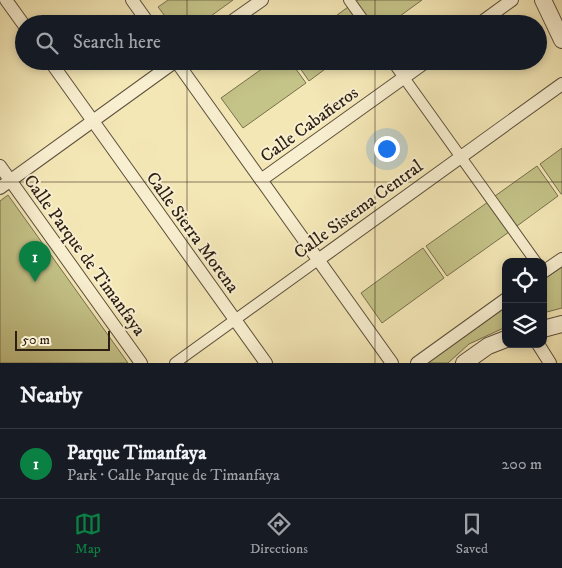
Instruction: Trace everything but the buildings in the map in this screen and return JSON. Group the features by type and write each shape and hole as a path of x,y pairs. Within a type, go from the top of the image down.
{"street":[{"path":"6,0 17,15"},
{"path":"132,0 143,15"},
{"path":"241,15 262,0"},
{"path":"348,0 359,15"},
{"path":"491,15 512,0"},
{"path":"543,0 562,40"},
{"name":"Calle Sierra Morena","path":"56,70 266,363"},
{"path":"5,184 164,70"},
{"path":"182,70 392,363"},
{"path":"398,70 533,258"},
{"name":"Calle Cabañeros","path":"261,180 414,70"},
{"name":"Calle Sistema Central","path":"175,363 562,84"},
{"name":"Calle Parque de Timanfaya","path":"0,166 5,184 141,363"},
{"path":"547,269 562,259"},
{"path":"417,363 502,302"},
{"path":"547,328 562,324"},
{"path":"471,361 502,342"},
{"path":"541,348 550,363"}],"shaded area":[{"path":"168,0 233,0 212,15 164,15 158,7"},
{"path":"358,0 422,0 401,15 365,15 356,2"},
{"path":"348,7 354,15 337,15"},
{"path":"260,70 297,70 306,83 243,128 221,98"},
{"path":"301,70 324,70 309,81"},
{"path":"562,148 562,194 561,194 540,164"},
{"path":"537,166 558,196 517,226 495,196"},
{"path":"8,195 128,363 0,363 0,201"},
{"path":"488,202 509,232 447,276 426,246"},
{"path":"423,248 444,278 382,323 361,293"},
{"path":"562,267 562,308 547,312 547,303 547,277"},
{"path":"502,310 502,329 469,344 448,363 428,363"}],"place":[{"name":"Parque Timanfaya","path":"35,282"}]}
